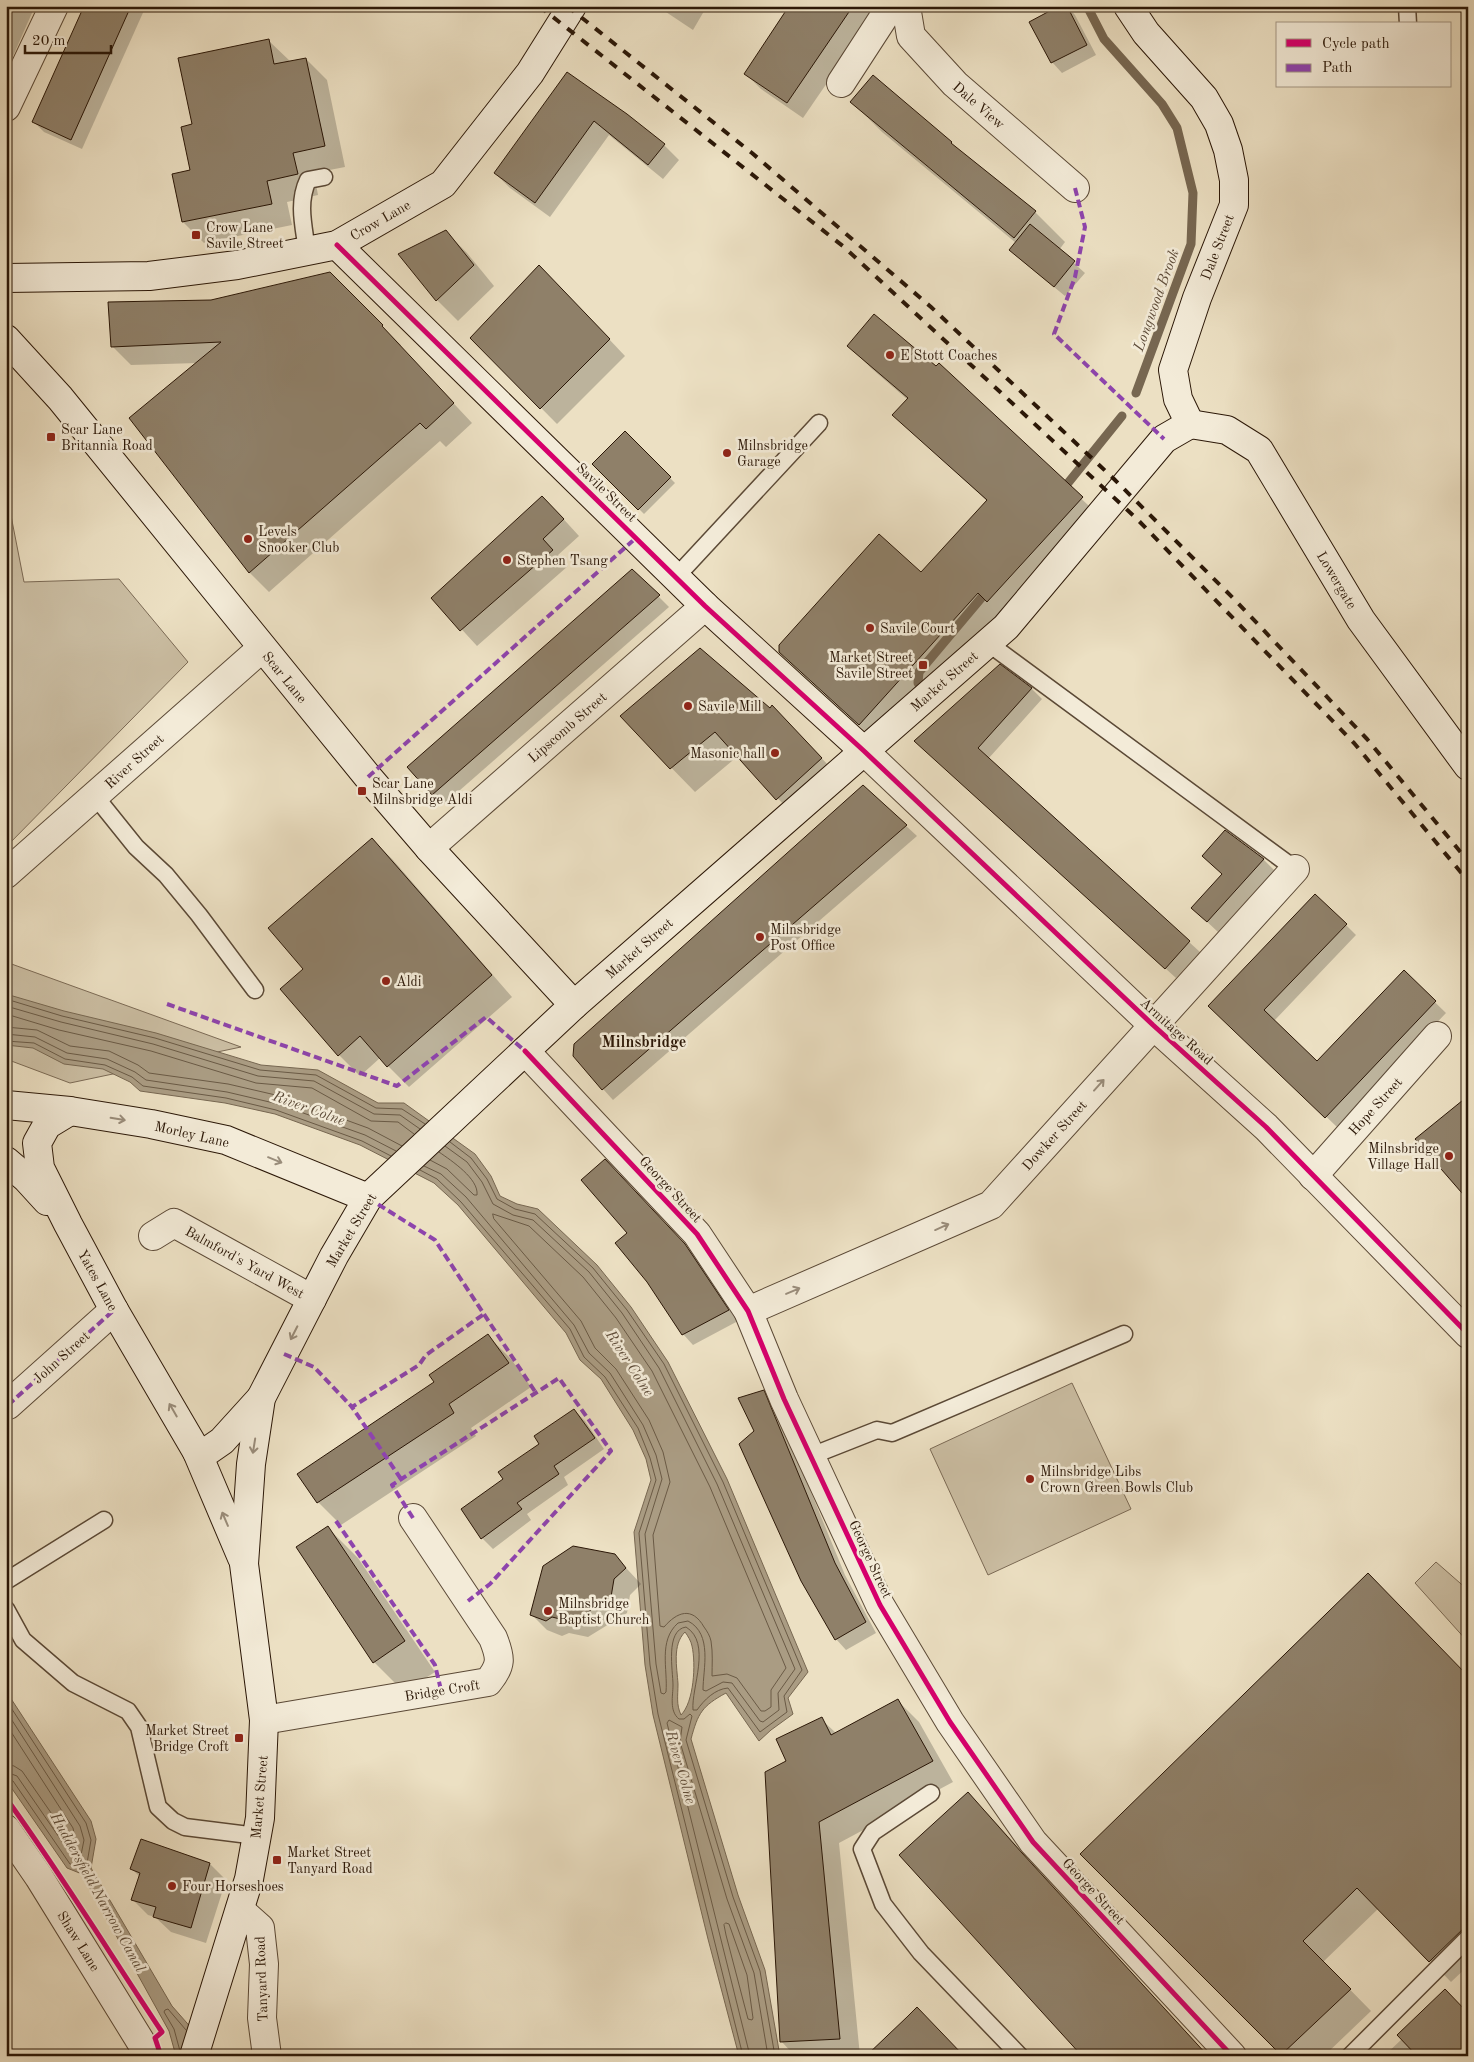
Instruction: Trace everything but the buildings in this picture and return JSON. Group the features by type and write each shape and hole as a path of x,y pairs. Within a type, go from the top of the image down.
{"street":[{"path":"6,107 54,6"},
{"name":"Crow Lane","path":"6,278 149,276 237,265 337,245 443,184 530,73 572,6"},
{"path":"841,83 891,6"},
{"name":"Dale View","path":"906,6 912,36 955,84 1076,188"},
{"name":"Dale Street","path":"1128,6 1146,33 1204,98 1219,124 1228,150 1234,180 1234,204 1197,298 1173,370 1178,399 1190,424"},
{"name":"Savile Street","path":"337,245 705,606 864,751"},
{"name":"Scar Lane","path":"6,340 60,398 262,648 429,848 574,1006"},
{"name":"Market Street","path":"194,2056 249,1879 260,1818 264,1720 244,1564 251,1464 261,1398 334,1256 373,1193 574,1006 1006,627 1164,439 1190,424"},
{"name":"Lowergate","path":"1190,424 1227,430 1259,450 1360,620 1468,766"},
{"name":"Lipscomb Street","path":"429,848 705,606"},
{"name":"River Street","path":"6,874 262,648"},
{"name":"Armitage Road","path":"864,751 1153,1025 1266,1127 1468,1334"},
{"name":"Dowker Street","path":"748,1311 991,1205 1295,869"},
{"name":"Hope Street","path":"1313,1176 1437,1036"},
{"name":"George Street","path":"526,1051 697,1234 748,1311 784,1399 880,1605 950,1722 1034,1842 1232,2056"},
{"name":"Morley Lane","path":"6,1105 70,1111 150,1124 226,1140 373,1193"},
{"name":"Yates Lane","path":"70,1111 47,1125 37,1143 40,1168 114,1310 197,1452"},
{"path":"6,1161 26,1178 68,1224"},
{"name":"Balmford's Yard West","path":"153,1236 174,1223 312,1299"},
{"name":"John Street","path":"8,1404 114,1310"},
{"path":"197,1452 209,1450 222,1441 261,1398"},
{"name":"Market Street","path":"197,1452 244,1564"},
{"name":"Bridge Croft","path":"264,1720 488,1682 497,1671 500,1656 493,1638 413,1518"},
{"name":"Shaw Lane","path":"6,1829 44,1885 148,2056"},
{"name":"Tanyard Road","path":"240,1910 260,1928 264,1964 262,2018 266,2056"}],"lane":[{"path":"1407,6 1408,22"},
{"path":"307,251 301,208 302,192 308,180 324,177"},
{"path":"676,577 819,423"},
{"path":"988,643 1295,869"},
{"path":"95,796 136,847 166,875 199,915 255,990"},
{"path":"811,1456 877,1430 892,1433 1124,1334"},
{"path":"6,1581 104,1520"},
{"path":"6,1610 22,1640 73,1683 128,1711 139,1727 158,1807 173,1821 185,1827 257,1836"},
{"path":"931,1793 873,1832 862,1849 883,1904 921,1953 1020,2056"},
{"path":"1350,2056 1468,1938"}],"shaded area":[{"path":"6,490 24,582 119,579 188,662 6,847"},
{"path":"6,962 241,1047 70,1083 6,1059"},
{"name":"Milnsbridge Libs Crown Green Bowls Club","path":"1072,1383 1131,1509 988,1575 930,1449"},
{"path":"1436,1562 1468,1590 1468,1642 1415,1583"}],"water":[{"name":"River Colne","path":"6,994 64,1011 156,1033 261,1065 318,1070 378,1103 404,1103 475,1154 491,1176 500,1196 517,1204 538,1209 597,1265 631,1307 668,1362 727,1479 808,1672 788,1698 793,1714 759,1741 726,1693 711,1702 702,1711 691,1739 738,1895 765,1970 780,2056 739,2056 653,1715 645,1665 634,1532 651,1480 646,1459 633,1430 601,1379 580,1360 566,1333 458,1205 434,1183 360,1145 275,1114 225,1103 140,1091 130,1082 103,1069 64,1064 33,1048 6,1045","holes":["685,1632 692,1646 694,1672 689,1701 681,1715 678,1704 676,1656 678,1643"]},
{"name":"Huddersfield Narrow Canal","path":"6,1691 91,1821 96,1839 91,1868 172,2006 216,2056 176,2056 169,2031 82,1874 67,1868 6,1780"}],"waterway":[{"name":"Longwood Brook","path":"1087,6 1104,39 1162,104 1177,128 1193,193 1191,244 1136,393"},
{"name":"Longwood Brook","path":"1068,483 1122,416"},
{"path":"918,683 919,672 982,597"}],"railway":[{"path":"539,6 844,247 1137,519 1354,743 1468,881"},
{"path":"567,6 752,153 931,307 1114,479 1234,599 1367,739 1468,861"}],"marked path":[{"path":"1075,188 1085,227 1075,277 1054,334 1164,439"},
{"path":"368,777 637,537"},
{"path":"167,1004 397,1086 486,1017 525,1051"},
{"path":"368,1198 435,1240 536,1393"},
{"path":"8,1405 114,1310"},
{"path":"401,1479 352,1407 419,1365 426,1355 484,1314"},
{"path":"284,1354 314,1367 352,1407"},
{"path":"413,1518 392,1485 559,1378 611,1451 490,1584 468,1601"},
{"path":"336,1521 435,1665 441,1690"}],"cycle path":[{"path":"337,245 705,606 864,751 1153,1025 1266,1127 1468,1334"},
{"path":"525,1051 697,1234 748,1311 784,1399 880,1605 950,1722 1033,1842 1232,2056"},
{"path":"6,1798 66,1885 162,2032 155,2038 161,2056"}],"place":[{"name":"Crow Lane Savile Street","path":"196,235"},
{"name":"E Stott Coaches","path":"890,355"},
{"name":"Scar Lane Britannia Road","path":"51,437"},
{"name":"Milnsbridge Garage","path":"727,453"},
{"name":"Levels Snooker Club","path":"248,539"},
{"name":"Stephen Tsang","path":"507,560"},
{"name":"Savile Court","path":"870,628"},
{"name":"Market Street Savile Street","path":"923,665"},
{"name":"Savile Mill","path":"688,706"},
{"name":"Masonic hall","path":"775,753"},
{"name":"Scar Lane Milnsbridge Aldi","path":"362,791"},
{"name":"Milnsbridge Post Office","path":"760,937"},
{"name":"Aldi","path":"386,981"},
{"name":"Milnsbridge Village Hall","path":"1449,1156"},
{"name":"Milnsbridge Libs Crown Green Bowls Club","path":"1030,1479"},
{"name":"Milnsbridge Baptist Church","path":"548,1611"},
{"name":"Market Street Bridge Croft","path":"239,1738"},
{"name":"Market Street Tanyard Road","path":"277,1860"},
{"name":"Four Horseshoes","path":"172,1886"}],"district":[{"name":"Milnsbridge","path":"644,1041"}]}
